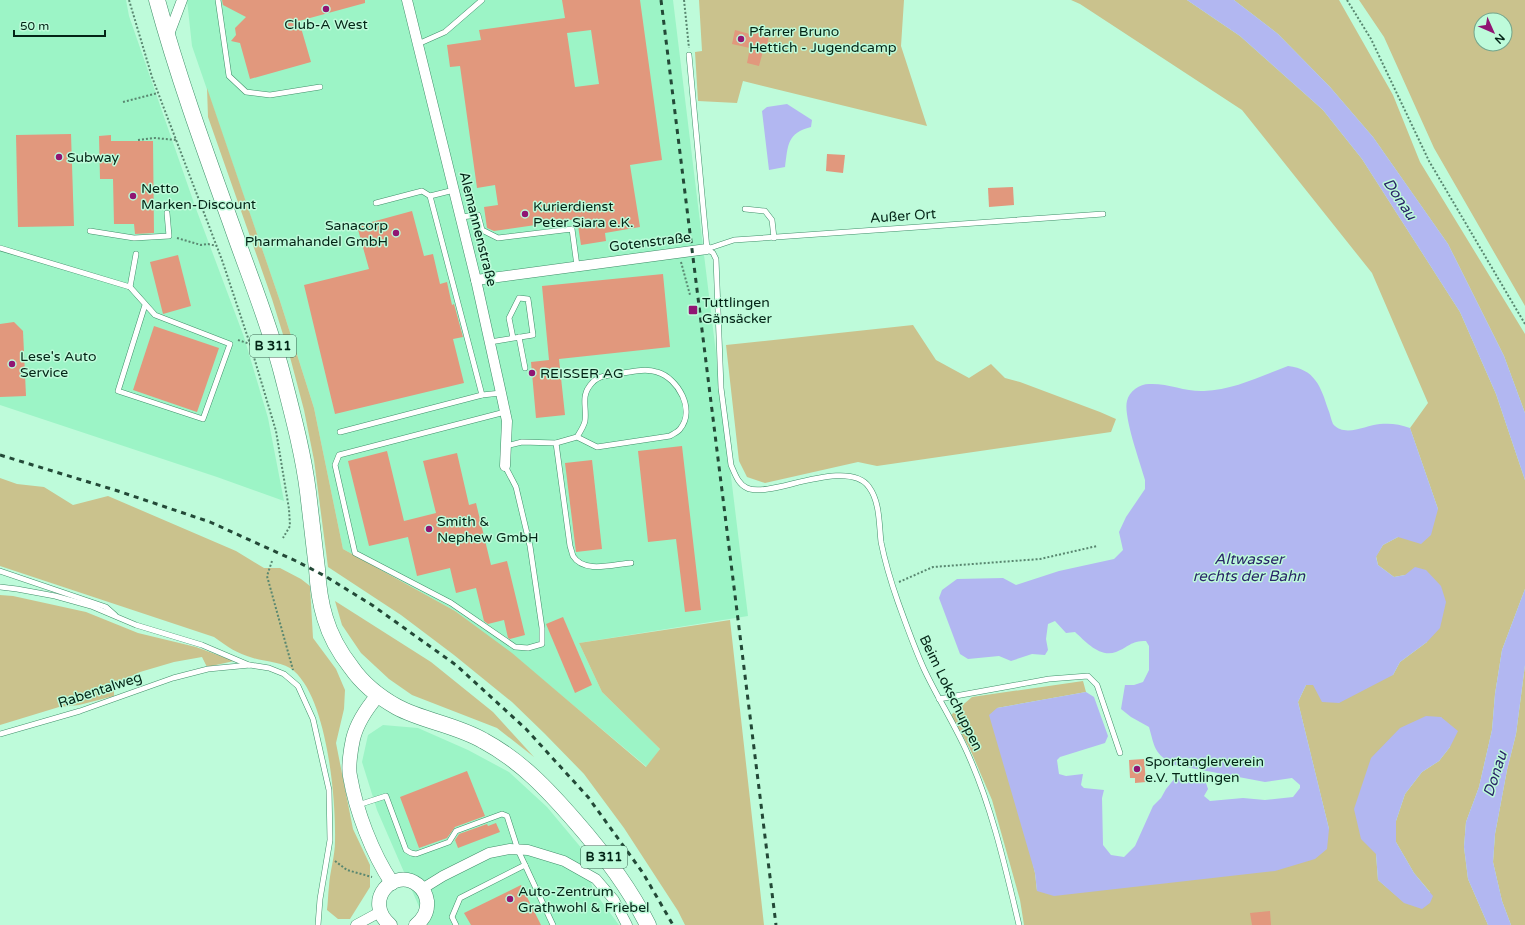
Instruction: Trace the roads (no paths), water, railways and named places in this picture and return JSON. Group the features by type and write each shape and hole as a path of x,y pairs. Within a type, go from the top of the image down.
{"main road":[{"name":"B 311","path":"157,0 195,125 256,292 281,370 301,450 308,491 319,590 325,617 330,631 350,667 378,695 398,708 482,739 524,767 552,794 612,866 637,903 648,925"}],"street":[{"path":"168,39 182,0"},
{"name":"Alemannenstraße","path":"407,0 476,280 506,412 505,466"},
{"name":"Gotenstraße","path":"476,280 707,249"},
{"path":"378,695 363,714 353,739 349,774 361,818 381,866 392,883"},
{"path":"422,889 443,876 489,853 510,849 528,850 564,861 596,880 614,900 627,925"},
{"path":"390,925 384,920 380,912 379,903 381,895 385,888 392,883 407,880 415,883 422,889 428,906 426,914 416,925"},
{"path":"356,925 380,912"}],"lane":[{"path":"218,0 229,76 246,92 270,95 320,87"},
{"path":"418,44 445,32 482,0"},
{"name":"Gotenstraße","path":"690,55 707,249"},
{"path":"430,196 454,190"},
{"path":"376,203 422,191 430,196 482,395"},
{"path":"745,209 765,211 772,220 774,238"},
{"path":"90,230 134,238 169,236 166,213"},
{"name":"Außer Ort","path":"707,249 734,240 1103,214"},
{"path":"461,218 478,215 482,230 498,238 572,229 577,266"},
{"path":"0,248 130,287 155,315 230,344 203,419 118,391 145,305"},
{"name":"Beim Lokschuppen","path":"707,249 713,253 716,260 721,388 731,465 736,477 740,483 747,488 757,490 775,488 836,475 857,478 865,482 869,487 875,497 882,542 892,585 912,641 939,699 967,751 986,799 1005,864 1019,925"},
{"path":"130,287 136,254"},
{"path":"490,342 533,335 528,299 519,298 509,318 514,338"},
{"path":"520,337 525,368"},
{"path":"506,446 522,442 556,443 577,437 597,447 670,436 680,430 685,420 686,407 682,396 675,386 667,377 658,372 648,370 605,376 593,381 586,390 584,399 585,421 577,437"},
{"path":"340,432 482,395 502,393"},
{"path":"505,466 516,487 530,546 542,628 542,644 528,648 515,647 451,603 355,553 334,465 339,455 506,412"},
{"path":"556,443 570,546 573,556 582,563 591,567 631,563"},
{"path":"0,571 106,607 117,617"},
{"path":"0,588 17,589 54,596 91,606 136,625 202,646 250,665 269,668 284,674 298,686 312,719 329,790 330,840 320,899 318,925"},
{"name":"Rabentalweg","path":"0,734 80,711 173,678 208,669 250,665"},
{"path":"939,699 1049,679 1088,676 1097,685 1120,753"},
{"path":"358,806 386,796 406,850 416,854 449,842 456,831 502,814 507,816 518,850 553,925"},
{"path":"456,925 452,916 460,898 525,865"}],"water":[{"name":"Donau","path":"1187,0 1234,0 1278,34 1330,87 1373,137 1448,244 1504,356 1525,413 1525,480 1496,394 1460,312 1362,159 1323,110 1240,36"},
{"path":"787,104 812,120 811,127 793,136 788,146 785,167 769,170 762,111 767,107"},
{"name":"Altwasser rechts der Bahn","path":"1288,366 1305,371 1316,380 1323,393 1333,424 1338,428 1343,430 1356,430 1374,425 1388,424 1410,428 1438,509 1431,535 1421,544 1398,537 1383,545 1376,557 1378,565 1394,577 1405,575 1415,567 1426,570 1441,586 1446,602 1440,628 1427,642 1400,662 1393,675 1339,703 1322,702 1313,685 1306,685 1298,702 1329,829 1327,849 1315,859 1275,871 1054,896 1037,891 1035,873 989,715 997,708 1086,692 1094,697 1108,736 1105,743 1060,757 1057,760 1059,774 1066,776 1083,774 1081,785 1084,788 1104,790 1102,798 1103,845 1111,855 1124,857 1135,846 1153,806 1161,798 1175,778 1206,783 1208,789 1204,796 1210,801 1243,798 1265,800 1293,797 1300,788 1300,785 1292,778 1265,782 1175,765 1159,754 1154,745 1149,727 1131,717 1121,709 1125,685 1134,685 1143,682 1149,670 1149,646 1146,641 1133,643 1116,652 1104,653 1094,648 1075,632 1066,633 1055,621 1048,624 1046,639 1048,650 1045,655 1032,654 1011,661 999,656 968,659 960,654 939,598 942,590 957,579 1003,578 1016,585 1059,571 1114,559 1123,550 1119,532 1126,517 1145,489 1145,480 1127,417 1127,401 1132,391 1146,384 1156,384 1197,391 1215,390 1247,382"},
{"name":"Donau","path":"1525,589 1525,665 1516,734 1507,770 1495,834 1493,862 1502,901 1511,925 1488,925 1468,879 1464,847 1466,822 1479,787 1492,730 1495,694 1502,650"},
{"path":"1426,716 1441,717 1458,731 1450,747 1439,761 1422,772 1405,794 1396,821 1396,842 1414,873 1433,896 1430,903 1422,909 1404,903 1378,880 1376,854 1361,839 1354,809 1371,758 1400,728"}],"railway":[{"path":"661,0 776,925"},
{"path":"0,455 118,491 210,522 296,561 325,576 372,605 456,665 526,729 588,797 643,873 673,925"}],"place":[{"name":"Club-A West","path":"326,9"},
{"name":"Pfarrer Bruno Hettich - Jugendcamp","path":"741,39"},
{"name":"Subway","path":"59,157"},
{"name":"Netto Marken-Discount","path":"133,196"},
{"name":"Kurierdienst Peter Siara e.K.","path":"525,214"},
{"name":"Sanacorp Pharmahandel GmbH","path":"396,233"},
{"name":"Tuttlingen Gänsäcker","path":"693,310"},
{"name":"Lese's Auto Service","path":"12,364"},
{"name":"REISSER AG","path":"532,373"},
{"name":"Smith & Nephew GmbH","path":"429,529"},
{"name":"Sportanglerverein e.V. Tuttlingen","path":"1137,769"},
{"name":"Auto-Zentrum Grathwohl & Friebel","path":"510,899"}]}
